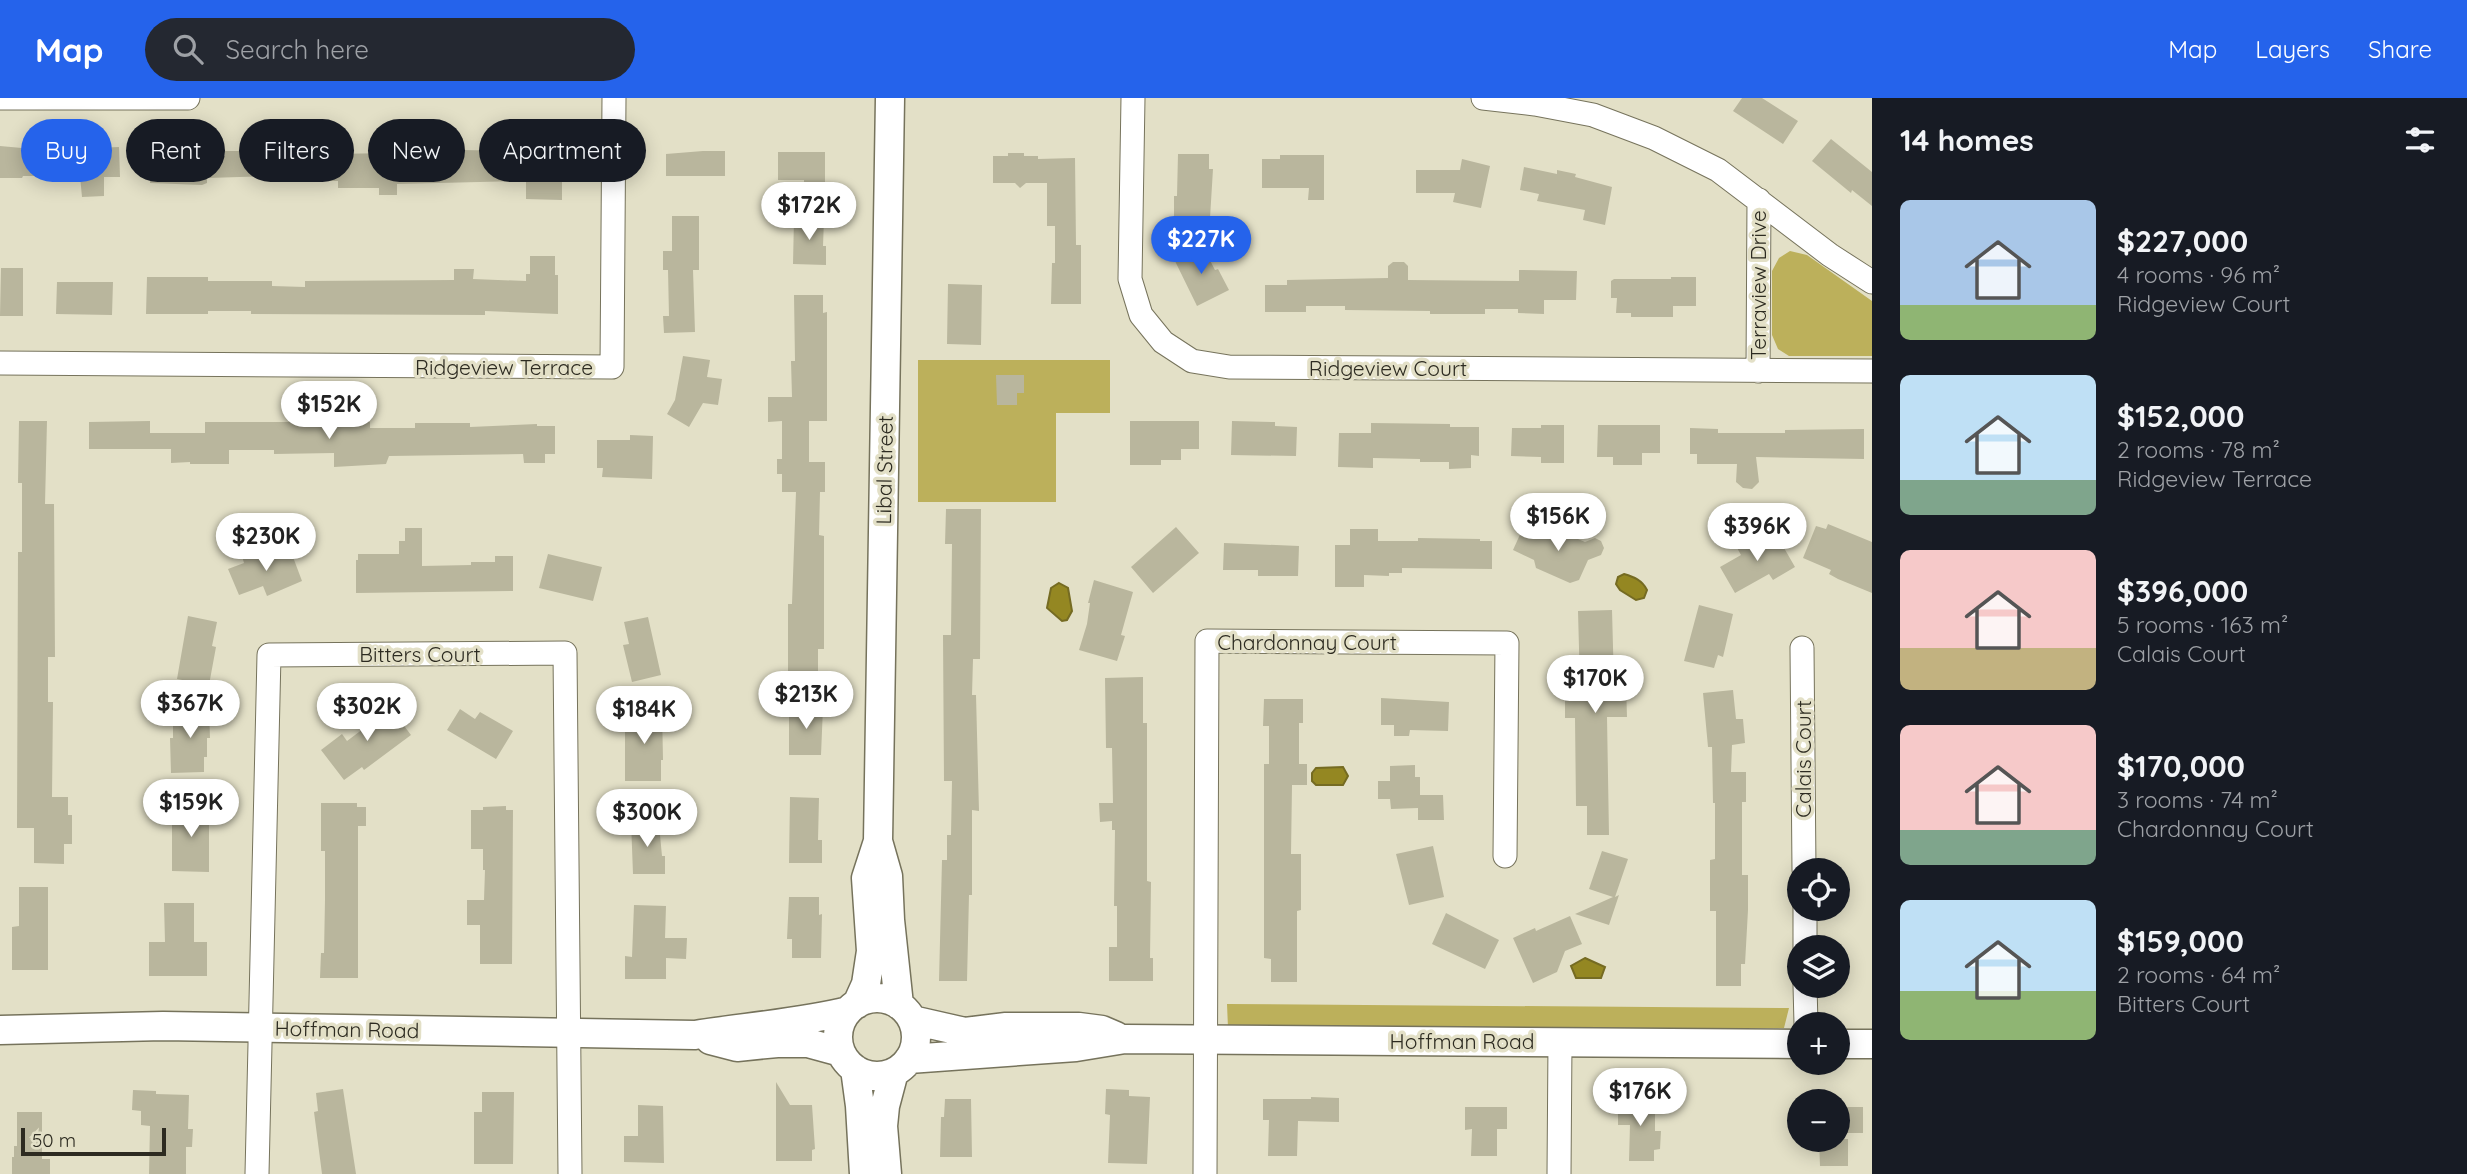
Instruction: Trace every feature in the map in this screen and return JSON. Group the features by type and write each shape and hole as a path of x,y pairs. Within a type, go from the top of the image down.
{"street":[{"path":"0,98 188,98"},
{"name":"Ridgeview Terrace","path":"0,363 612,367 614,98"},
{"name":"Libal Street","path":"890,98 878,841 888,876 890,920 905,1013"},
{"name":"Ridgeview Court","path":"1133,98 1130,279 1141,315 1163,342 1192,361 1229,367 1872,371"},
{"name":"Terraview Drive","path":"1483,98 1593,115 1654,138 1718,170 1830,255 1872,282"},
{"name":"Terraview Drive","path":"1758,371 1759,200"},
{"name":"Chardonnay Court","path":"1204,1039 1206,641 1507,643 1505,856"},
{"name":"Calais Court","path":"1802,648 1804,858"},
{"name":"Bitters Court","path":"261,1028 269,655 565,653 569,1032"},
{"name":"Libal Street","path":"853,1007 866,984 871,951 866,878 878,841"},
{"path":"864,1174 860,1106 839,1030 853,1007 878,998 905,1013 916,1040 901,1066 885,1106 883,1126 887,1174"},
{"name":"Hoffman Road","path":"0,1030 163,1027 695,1035 741,1027 808,1021 853,1007"},
{"name":"Hoffman Road","path":"905,1013 965,1032 1006,1027 1079,1027 1102,1030 1125,1039"},
{"path":"257,1174 261,1028"},
{"path":"569,1032 570,1174"},
{"name":"Hoffman Road","path":"695,1035 737,1047 808,1043 848,1060"},
{"name":"Hoffman Road","path":"901,1066 1125,1039 1787,1044"},
{"path":"1204,1039 1205,1174"},
{"path":"1559,1174 1560,1042"},
{"path":"1850,1044 1872,1044"},
{"path":"848,1060 874,1076 901,1066"}],"shaded area":[{"path":"1790,251 1807,255 1872,301 1872,356 1789,356 1778,349 1772,335 1772,271 1779,258"},
{"path":"918,360 1110,360 1110,413 1056,413 1056,502 918,502"},
{"path":"1624,574 1643,584 1647,590 1644,598 1636,600 1620,590 1616,584 1618,577"},
{"path":"1059,583 1068,588 1072,611 1067,620 1062,621 1047,608 1051,588"},
{"path":"1343,767 1348,776 1343,785 1316,785 1312,781 1312,773 1316,768"},
{"path":"1585,958 1605,967 1601,978 1576,978 1571,966"},
{"path":"1227,1004 1789,1008 1784,1028 1228,1028"}],"building":[{"path":"1742,98 1762,98 1798,121 1783,144 1733,111"},
{"path":"1831,139 1872,172 1872,206 1852,190 1851,193 1812,161"},
{"path":"0,146 21,148 21,178 0,178"},
{"path":"112,147 119,147 120,177 112,177"},
{"path":"465,150 479,150 479,182 483,182 397,184 397,195 379,195 379,188 338,188 338,182 354,182 354,154 368,153 368,182 465,182"},
{"path":"225,151 239,151 239,177 225,177"},
{"path":"725,151 725,176 666,176 666,154"},
{"path":"778,152 825,152 825,185 804,185 804,180 778,180"},
{"path":"1008,153 1024,153 1024,156 1038,156 1038,159 1075,158 1076,245 1081,245 1081,304 1051,304 1055,226 1047,226 1047,183 1026,183 1020,188 1015,183 993,183 993,156 1008,156"},
{"path":"1178,154 1209,154 1209,169 1213,169 1210,218 1174,218"},
{"path":"1280,155 1324,155 1324,200 1308,200 1309,188 1262,188 1262,159 1280,159"},
{"path":"1462,159 1490,166 1481,208 1453,202 1455,193 1416,193 1416,170 1460,170"},
{"path":"1524,167 1557,174 1557,170 1576,174 1575,177 1612,187 1605,225 1583,220 1585,210 1537,201 1539,194 1520,190"},
{"path":"81,182 104,182 104,196 82,197"},
{"path":"150,182 207,182 202,185"},
{"path":"526,182 562,182 562,200 526,199"},
{"path":"672,216 699,216 699,270 693,270 695,332 664,333 663,316 669,316 668,270 663,270 663,251 672,251"},
{"path":"794,219 824,219 823,246 826,246 826,265 793,264"},
{"path":"1202,245 1229,290 1197,306 1174,259"},
{"path":"530,256 555,256 558,314 485,311 485,315 251,314 251,311 208,311 208,314 146,314 147,277 272,281 272,286 305,287 305,281 454,280 454,269 474,269 473,279 526,281 526,274 530,274"},
{"path":"1393,262 1404,262 1408,266 1408,280 1519,281 1519,270 1577,271 1576,300 1544,300 1544,314 1518,313 1518,309 1485,309 1485,314 1430,314 1430,311 1345,310 1345,306 1306,306 1306,312 1265,312 1265,285 1287,285 1287,280 1388,278 1388,266"},
{"path":"1,268 23,268 23,316 0,316"},
{"path":"1696,277 1696,306 1673,306 1673,317 1631,317 1631,313 1616,313 1617,298 1611,298 1611,281 1614,279"},
{"path":"57,282 113,282 112,315 56,314"},
{"path":"948,284 982,285 981,345 947,344"},
{"path":"794,295 823,295 823,313 827,312 827,421 809,421 809,462 825,462 825,492 820,492 819,535 824,536 824,649 818,649 818,672 788,672 788,604 792,604 796,492 782,492 782,474 777,474 777,459 782,459 782,421 768,422 768,397 792,397 791,361 795,361"},
{"path":"683,356 710,360 707,377 722,379 718,405 703,403 689,427 667,414 675,400"},
{"path":"996,375 1024,375 1024,393 1017,393 1017,405 997,405"},
{"path":"19,421 47,421 45,504 54,504 55,657 48,657 48,702 53,702 52,797 68,797 68,815 72,815 72,844 64,844 64,864 34,863 34,828 17,828 18,552 22,552 22,483 18,483"},
{"path":"150,421 150,433 205,433 205,422 370,422 370,428 415,428 415,423 470,423 470,427 537,424 555,426 555,454 545,454 545,463 524,463 523,454 389,456 386,464 334,467 334,453 274,454 274,450 229,450 229,464 190,464 171,463 171,449 89,449 89,422"},
{"path":"1130,421 1199,421 1199,449 1181,449 1181,460 1161,460 1161,465 1130,465"},
{"path":"1232,421 1275,422 1275,426 1297,427 1296,456 1231,455"},
{"path":"1371,423 1479,427 1479,456 1471,455 1471,468 1449,469 1449,462 1420,462 1420,459 1373,458 1373,468 1338,467 1339,433 1371,433"},
{"path":"1541,425 1564,425 1564,463 1541,463 1541,457 1511,456 1512,428 1541,428"},
{"path":"1598,425 1660,425 1660,453 1642,453 1642,465 1613,465 1613,457 1597,457"},
{"path":"1690,428 1718,429 1718,433 1864,429 1864,459 1756,457 1759,482 1752,489 1743,488 1736,482 1737,464 1697,464 1697,454 1690,454"},
{"path":"630,435 653,436 652,479 602,477 603,468 597,468 597,440 630,440"},
{"path":"946,509 981,509 980,659 973,659 972,695 976,695 979,811 972,810 972,895 969,895 967,981 939,981 942,860 947,860 947,835 951,835 952,781 944,781 943,635 951,635 952,544 945,544"},
{"path":"1828,524 1872,542 1872,593 1838,579 1829,574 1831,570 1803,558 1816,526 1826,529"},
{"path":"1536,525 1564,538 1571,536 1585,542 1595,538 1601,541 1604,548 1601,555 1588,560 1579,580 1570,583 1536,568 1534,560 1513,550 1523,528 1532,532"},
{"path":"1176,527 1199,553 1153,593 1131,567"},
{"path":"405,528 422,528 422,566 471,565 471,562 495,562 495,556 513,556 513,591 356,593 358,554 399,554 399,541 405,541"},
{"path":"1350,529 1378,529 1378,541 1418,541 1418,538 1492,541 1492,569 1402,568 1402,573 1389,573 1389,576 1364,575 1364,587 1335,587 1335,545 1350,545"},
{"path":"1776,534 1795,567 1773,580 1769,574 1735,593 1720,567 1741,555 1736,546 1749,539 1754,547"},
{"path":"1224,543 1299,546 1298,576 1258,576 1258,570 1223,570"},
{"path":"290,549 302,581 267,596 263,586 239,595 228,569 244,563 242,556 258,550 262,560"},
{"path":"548,554 602,567 593,601 539,588"},
{"path":"1094,580 1133,592 1121,635 1125,636 1117,661 1079,650 1087,624 1088,603"},
{"path":"1699,605 1733,614 1723,657 1718,655 1714,668 1684,661"},
{"path":"1612,610 1614,684 1626,684 1627,717 1607,717 1609,835 1587,835 1587,806 1576,806 1575,718 1565,718 1565,685 1580,685 1578,611"},
{"path":"188,616 217,622 212,646 216,647 209,685 177,679"},
{"path":"648,617 661,675 632,682 623,645 629,644 624,622"},
{"path":"1143,677 1143,723 1147,723 1147,881 1151,882 1150,958 1153,958 1153,981 1109,981 1109,947 1117,947 1117,906 1114,906 1115,830 1112,830 1112,821 1100,822 1099,803 1113,803 1112,748 1106,748 1105,678"},
{"path":"1733,690 1736,719 1743,719 1745,743 1732,745 1731,772 1746,772 1746,802 1742,802 1742,875 1748,875 1745,964 1741,964 1741,986 1716,986 1716,911 1710,911 1710,860 1715,859 1715,803 1712,747 1708,747 1703,693"},
{"path":"1381,698 1449,702 1448,731 1410,730 1409,736 1394,736 1394,725 1381,725"},
{"path":"1264,699 1303,699 1303,723 1299,723 1299,764 1307,764 1307,785 1292,785 1291,854 1301,854 1301,910 1297,911 1297,982 1271,982 1271,959 1264,958 1264,764 1269,764 1269,726 1263,726"},
{"path":"386,702 411,735 364,770 362,767 344,780 321,750 342,734 347,741 371,723 366,717"},
{"path":"823,707 821,755 789,755 789,709"},
{"path":"209,709 210,738 207,738 204,772 171,773 170,738 173,738 173,710"},
{"path":"460,709 475,719 480,712 513,731 496,759 447,730"},
{"path":"630,710 662,710 661,781 625,781 625,727 630,727"},
{"path":"1415,765 1415,777 1420,777 1420,795 1443,795 1444,820 1418,820 1418,808 1391,809 1390,799 1378,799 1378,781 1390,781 1390,766"},
{"path":"790,797 819,798 818,840 822,840 822,863 789,863"},
{"path":"321,803 357,803 357,807 366,807 366,826 358,826 358,978 320,978 321,953 324,953 325,900"},
{"path":"172,806 209,806 209,872 172,871"},
{"path":"506,806 506,810 513,810 512,964 480,964 480,925 467,925 467,900 484,900 483,849 471,849 471,810"},
{"path":"631,821 655,821 655,835 660,835 662,856 665,856 665,874 633,874"},
{"path":"1433,846 1444,897 1409,905 1396,854"},
{"path":"1602,851 1628,859 1609,925 1575,914 1613,897 1589,889"},
{"path":"19,887 48,887 48,970 12,970 12,927 19,926"},
{"path":"789,897 819,897 819,915 822,914 821,958 792,958 792,939 787,939"},
{"path":"164,903 194,903 194,942 207,942 207,976 149,976 149,942 165,942"},
{"path":"634,905 666,906 665,938 687,938 686,959 666,958 666,979 625,979 625,956 632,957"},
{"path":"1446,913 1499,940 1485,969 1432,944"},
{"path":"1570,916 1582,944 1565,951 1557,972 1533,983 1513,938"},
{"path":"776,1082 790,1105 812,1105 815,1149 812,1150 812,1161 776,1161"},
{"path":"343,1089 356,1174 322,1174 314,1112 318,1111 316,1093"},
{"path":"1106,1089 1129,1090 1129,1096 1150,1097 1147,1164 1108,1163 1110,1115 1105,1114"},
{"path":"133,1090 189,1095 188,1129 193,1129 192,1147 186,1147 186,1174 149,1174 150,1126 141,1125 141,1111 132,1110"},
{"path":"482,1092 514,1092 513,1164 474,1164 474,1112 482,1112"},
{"path":"1339,1098 1339,1122 1298,1121 1297,1156 1268,1156 1269,1120 1263,1120 1263,1099"},
{"path":"945,1099 971,1099 972,1157 940,1157 941,1117 944,1117"},
{"path":"1618,1100 1655,1100 1655,1131 1661,1131 1660,1149 1654,1150 1654,1161 1629,1161 1630,1125 1618,1125"},
{"path":"638,1105 663,1106 664,1163 624,1162 624,1136 638,1136"},
{"path":"1465,1107 1507,1107 1507,1129 1497,1129 1497,1156 1471,1156 1472,1129 1465,1130"},
{"path":"1850,1107 1863,1107 1863,1133 1850,1133"},
{"path":"17,1112 42,1112 42,1159 50,1159 50,1174 12,1174 12,1157 14,1146 17,1146"},
{"path":"1819,1152 1848,1152 1848,1166 1820,1166"}]}
